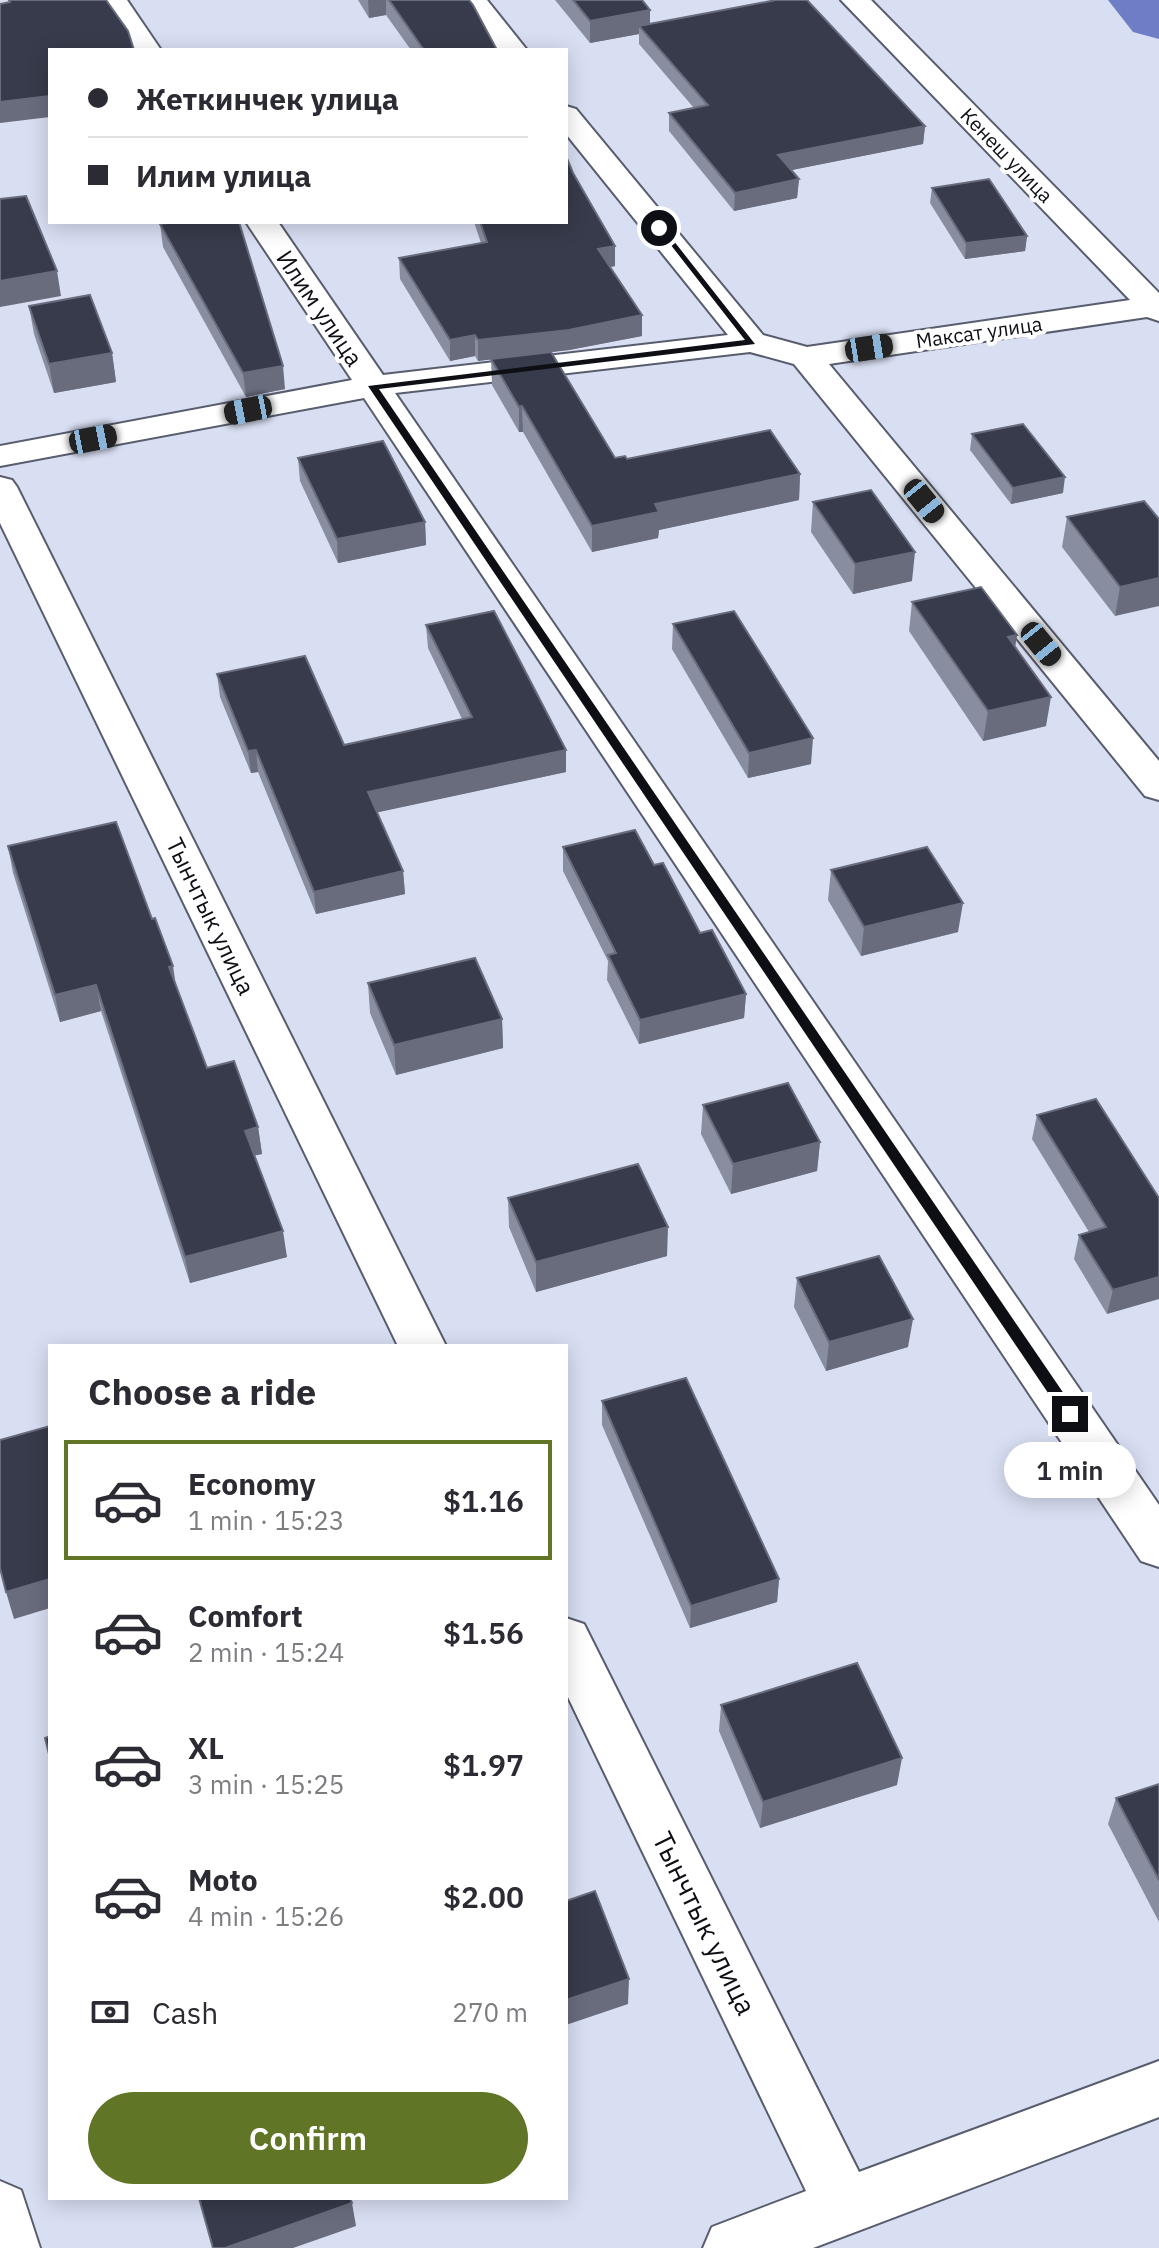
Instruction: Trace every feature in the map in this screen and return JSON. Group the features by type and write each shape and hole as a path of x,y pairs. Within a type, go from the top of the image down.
{"street":[{"path":"113,0 146,48"},
{"path":"472,0 511,48"},
{"name":"Кенеш улица","path":"855,0 1156,309"},
{"path":"568,117 751,342"},
{"name":"Илим улица","path":"263,224 1159,1546"},
{"name":"Максат улица","path":"0,456 373,386 751,342 806,357 1156,309"},
{"path":"806,357 1159,787"},
{"name":"Тынчтык улица","path":"0,487 421,1344"},
{"name":"Тынчтык улица","path":"568,1644 845,2207"},
{"path":"733,2248 1159,2089"},
{"path":"0,2211 10,2248"}],"building":[{"path":"106,0 128,31 133,48 48,48 48,96 0,102 0,4"},
{"path":"389,0 469,0 496,48 423,48"},
{"path":"573,0 642,0 650,10 590,21"},
{"path":"776,0 807,0 925,126 778,155 799,179 735,193 669,113 708,105 639,26"},
{"path":"568,161 615,246 598,249 642,315 569,330 478,340 475,335 450,340 399,258 487,242 481,224 568,224"},
{"path":"989,179 1027,236 966,243 932,188"},
{"path":"26,196 57,271 0,281 0,199"},
{"path":"160,224 240,224 283,366 243,373"},
{"path":"90,295 112,353 49,364 29,306"},
{"path":"551,352 615,458 625,456 627,459 770,430 800,474 655,504 659,512 592,526 491,359"},
{"path":"1023,424 1065,477 1013,488 972,434"},
{"path":"383,441 425,522 337,539 298,458"},
{"path":"871,490 915,552 855,564 813,502"},
{"path":"1144,501 1159,519 1159,578 1120,587 1067,517"},
{"path":"981,587 1017,635 1008,637 1051,697 988,711 912,602"},
{"path":"494,611 566,750 368,792 403,871 314,892 256,750 248,751 217,674 305,656 344,745 472,717 426,625"},
{"path":"734,611 813,738 749,753 673,624"},
{"path":"116,822 173,966 169,967 207,1068 234,1061 258,1127 245,1131 283,1231 185,1257 96,985 55,995 8,846"},
{"path":"635,830 654,865 663,863 700,933 712,930 746,994 640,1020 608,955 616,953 563,847"},
{"path":"927,847 963,903 864,927 831,870"},
{"path":"475,958 502,1019 394,1045 368,983"},
{"path":"788,1083 820,1142 733,1164 703,1105"},
{"path":"1096,1099 1159,1198 1159,1277 1113,1290 1079,1235 1106,1227 1037,1115"},
{"path":"638,1164 668,1227 536,1262 508,1198"},
{"path":"879,1256 913,1319 829,1342 797,1278"},
{"path":"686,1378 779,1579 691,1606 602,1401"},
{"path":"48,1427 48,1580 6,1592 0,1568 0,1440"},
{"path":"857,1663 902,1758 763,1802 721,1705"},
{"path":"1159,1784 1159,1880 1116,1798"},
{"path":"595,1891 629,1979 568,1999 568,1900"},
{"path":"200,2200 351,2200 352,2203 225,2248 213,2248"}],"waterway":[{"path":"1144,0 1159,17"}],"route":[{"path":"659,228 751,342 373,386 1070,1414"}]}
